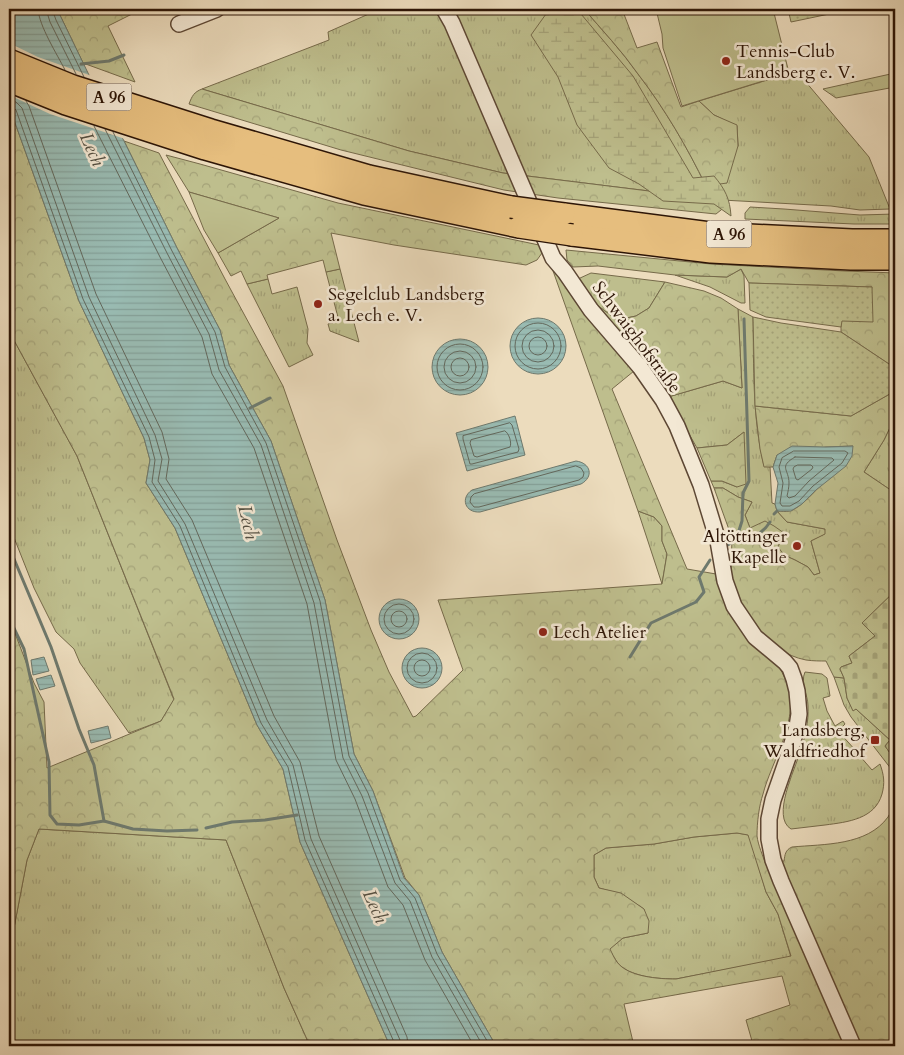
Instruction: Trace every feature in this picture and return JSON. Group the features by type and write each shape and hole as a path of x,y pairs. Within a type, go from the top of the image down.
{"highway":[{"name":"A 96","path":"9,60 208,139 364,194 519,227 572,236 711,252 851,259 895,259"},
{"name":"A 96","path":"9,81 66,104 208,139 511,207 710,233 852,240 895,240"}],"street":[{"path":"179,24 217,9"},
{"name":"Schwaighofstraße","path":"444,9 452,23 552,258 565,272 591,310 640,367 663,400 677,426 701,485 718,541 725,581 734,606 755,637 790,668 797,691 799,714 788,757 773,800 769,819 769,839 773,860 781,881 853,1046"}],"green space":[{"path":"57,9 142,9 108,26 135,82 83,63"},
{"path":"380,9 552,9 558,19 584,9 625,57 657,101 683,143 706,186 738,146 737,126 714,115 699,101 800,70 805,81 869,157 890,209 860,210 831,206 722,200 503,173 409,151 202,89 329,40 328,32"},
{"path":"584,9 622,9 637,48 657,42 681,107 699,101 714,115 737,125 738,146 727,183 706,186 683,143 657,101 625,57"},
{"name":"Tennis-Club Landsberg e. V.","path":"656,9 768,9 769,14 774,13 789,73 682,106 663,48"},
{"path":"788,9 853,9 791,22"},
{"path":"546,14 581,14 633,76 693,178 714,176 718,181 728,199 731,216 714,204 663,201 639,184 609,168 577,125 558,77 531,35"},
{"path":"895,73 895,87 836,98 823,89"},
{"path":"202,89 409,151 503,173 722,200 726,206 716,214 558,198 504,190 341,150 189,104 197,91"},
{"path":"9,106 79,301 144,438 150,460 146,483 175,528 257,725 283,769 300,842 390,1046 310,1046 284,988 226,840 39,829 27,860 9,954 9,621 34,683 44,702 47,768 161,721 174,699 77,456 9,331"},
{"path":"124,141 159,153 283,386 371,630 389,672 413,717 463,670 438,600 662,584 667,554 662,541 662,526 654,517 638,511 552,268 634,371 612,389 687,569 716,574 779,666 787,684 791,704 789,717 782,743 763,794 758,820 757,836 766,865 784,861 787,851 792,847 844,842 869,834 888,817 895,802 895,1046 725,1046 752,1041 746,1020 790,1005 782,976 624,1004 634,1046 496,1046 442,952 419,895 405,878 373,791 354,754 325,600 271,441 229,365 220,330","holes":["737,833 748,835 766,892 778,914 791,956 676,979 644,976 622,967 610,949 623,938 648,933 649,921 644,909 621,893 599,888 594,877 594,855 606,848"]},
{"path":"166,155 338,203 539,245 542,253 537,260 526,265 394,245 331,233 340,269 326,272 323,260 267,275 268,279 247,284 241,271 231,276 218,253 279,218 189,192"},
{"path":"189,192 279,218 218,253 204,230"},
{"path":"750,207 860,215 895,214 895,224 745,219 745,213"},
{"path":"566,250 711,264 895,273 895,368 841,332 841,321 872,287 749,283 741,269 727,277 675,275 598,266 573,267 567,260"},
{"path":"340,269 359,342 330,331 328,324 339,321 326,272"},
{"path":"741,269 744,276 745,303 741,303 710,287 675,275 727,277"},
{"path":"591,273 665,282 649,308 636,316 617,320 597,305 578,279"},
{"path":"268,279 272,294 297,287 308,329 307,343 313,355 289,367 247,284"},
{"path":"665,282 704,291 721,298 738,309 742,388 723,381 668,397 597,305 617,320 636,316 649,308"},
{"path":"749,283 872,287 873,322 842,321 841,327 766,317 750,310"},
{"path":"738,309 753,317 754,392 757,429 764,466 770,467 772,503 775,504 777,511 787,522 825,529 826,534 811,541 820,573 814,575 808,567 784,555 777,547 750,528 745,515 752,502 738,497 723,488 714,488 711,481 722,481 737,487 744,432 727,445 697,448 668,397 723,381 742,388"},
{"path":"753,317 841,332 895,368 895,391 851,416 755,406"},
{"path":"9,331 77,456 174,700 161,721 129,733 80,663 74,649 56,632 34,588 9,525"},
{"path":"895,391 895,417 884,440 864,472 895,493 895,591 863,622 875,636 849,656 852,663 840,669 844,678 834,677 826,661 806,660 778,648 767,639 748,615 728,573 731,571 732,538 714,488 723,488 738,497 752,502 745,515 750,528 765,521 774,526 784,533 778,547 784,555 808,567 814,575 820,573 811,541 825,534 825,529 787,522 777,511 789,511 804,502 823,483 853,446 826,447 777,455 773,467 764,467 755,406 851,416"},
{"path":"895,417 895,493 864,472 884,440"},
{"path":"744,432 746,484 737,487 722,481 711,481 697,448 727,445"},
{"path":"638,511 654,517 662,526 662,541 667,554 662,584"},
{"path":"895,591 895,760 885,746 890,740 856,709 853,711 847,698 844,678 840,669 852,663 849,656 875,636 862,623"},
{"path":"805,672 822,674 827,678 830,696 823,698 827,711 835,726 843,721 845,724 838,731 857,752 864,746 866,749 859,755 872,770 880,764 884,786 882,794 873,809 859,818 791,829 785,823 783,814 786,793 804,741 807,723 808,702 803,680"},
{"path":"834,677 844,678 847,698 853,710 856,709 890,740 885,746 895,760 895,774 851,717 844,705"},
{"path":"39,829 226,840 284,988 310,1046 9,1046 9,954 27,860"},
{"path":"737,833 749,835 766,892 778,914 791,957 676,979 644,976 622,967 609,949 623,938 648,933 644,909 621,894 599,888 594,877 594,855 606,848"}],"water":[{"name":"Lech","path":"9,9 57,9 220,330 229,365 271,441 325,600 354,754 373,791 404,878 419,895 442,952 496,1046 390,1046 300,842 283,769 257,725 175,528 146,483 150,460 144,438 79,301 9,106"},
{"path":"538,318 549,320 558,326 564,335 566,346 564,357 558,366 549,372 538,374 527,372 518,366 512,357 510,346 512,335 518,326 527,320"},
{"path":"460,339 471,341 480,347 486,356 488,367 486,378 480,387 471,393 460,395 449,393 440,387 434,378 432,367 434,356 440,347 449,341"},
{"path":"515,416 525,455 467,471 456,433"},
{"path":"792,446 853,446 852,456 846,466 802,504 791,511 777,511 775,504 778,483 773,467 777,455"},
{"path":"576,461 585,464 589,471 588,478 581,484 480,512 471,510 466,504 466,497 472,490"},
{"path":"399,599 413,605 419,619 413,633 399,639 385,633 379,619 385,605"},
{"path":"422,648 436,654 442,668 436,682 422,688 408,682 402,668 408,654"},
{"path":"44,657 49,671 33,675 31,660"},
{"path":"51,675 55,686 40,690 36,679"},
{"path":"108,726 111,738 91,743 88,731"}],"pier":[{"path":"9,43 38,57 92,76 125,139 50,114 9,95"}],"waterway":[{"path":"81,64 109,61 124,55"},
{"path":"726,546 736,540 742,521 743,493 749,481 744,319"},
{"path":"250,408 270,398"},
{"path":"774,514 777,511"},
{"path":"736,540 756,535 770,522"},
{"path":"9,547 51,647 79,729 94,765 104,821 133,829 197,830"},
{"path":"630,657 651,623 696,602 704,592 699,577 710,560"},
{"path":"9,618 24,649 49,762 50,815 57,824 79,825 104,821"},
{"path":"206,828 232,822 265,820 297,815"}],"place":[{"name":"Tennis-Club Landsberg e. V.","path":"726,61"},
{"name":"Segelclub Landsberg a. Lech e. V.","path":"318,304"},
{"name":"Altöttinger Kapelle","path":"797,546"},
{"name":"Lech Atelier","path":"543,632"},
{"name":"Landsberg, Waldfriedhof","path":"875,740"}]}
